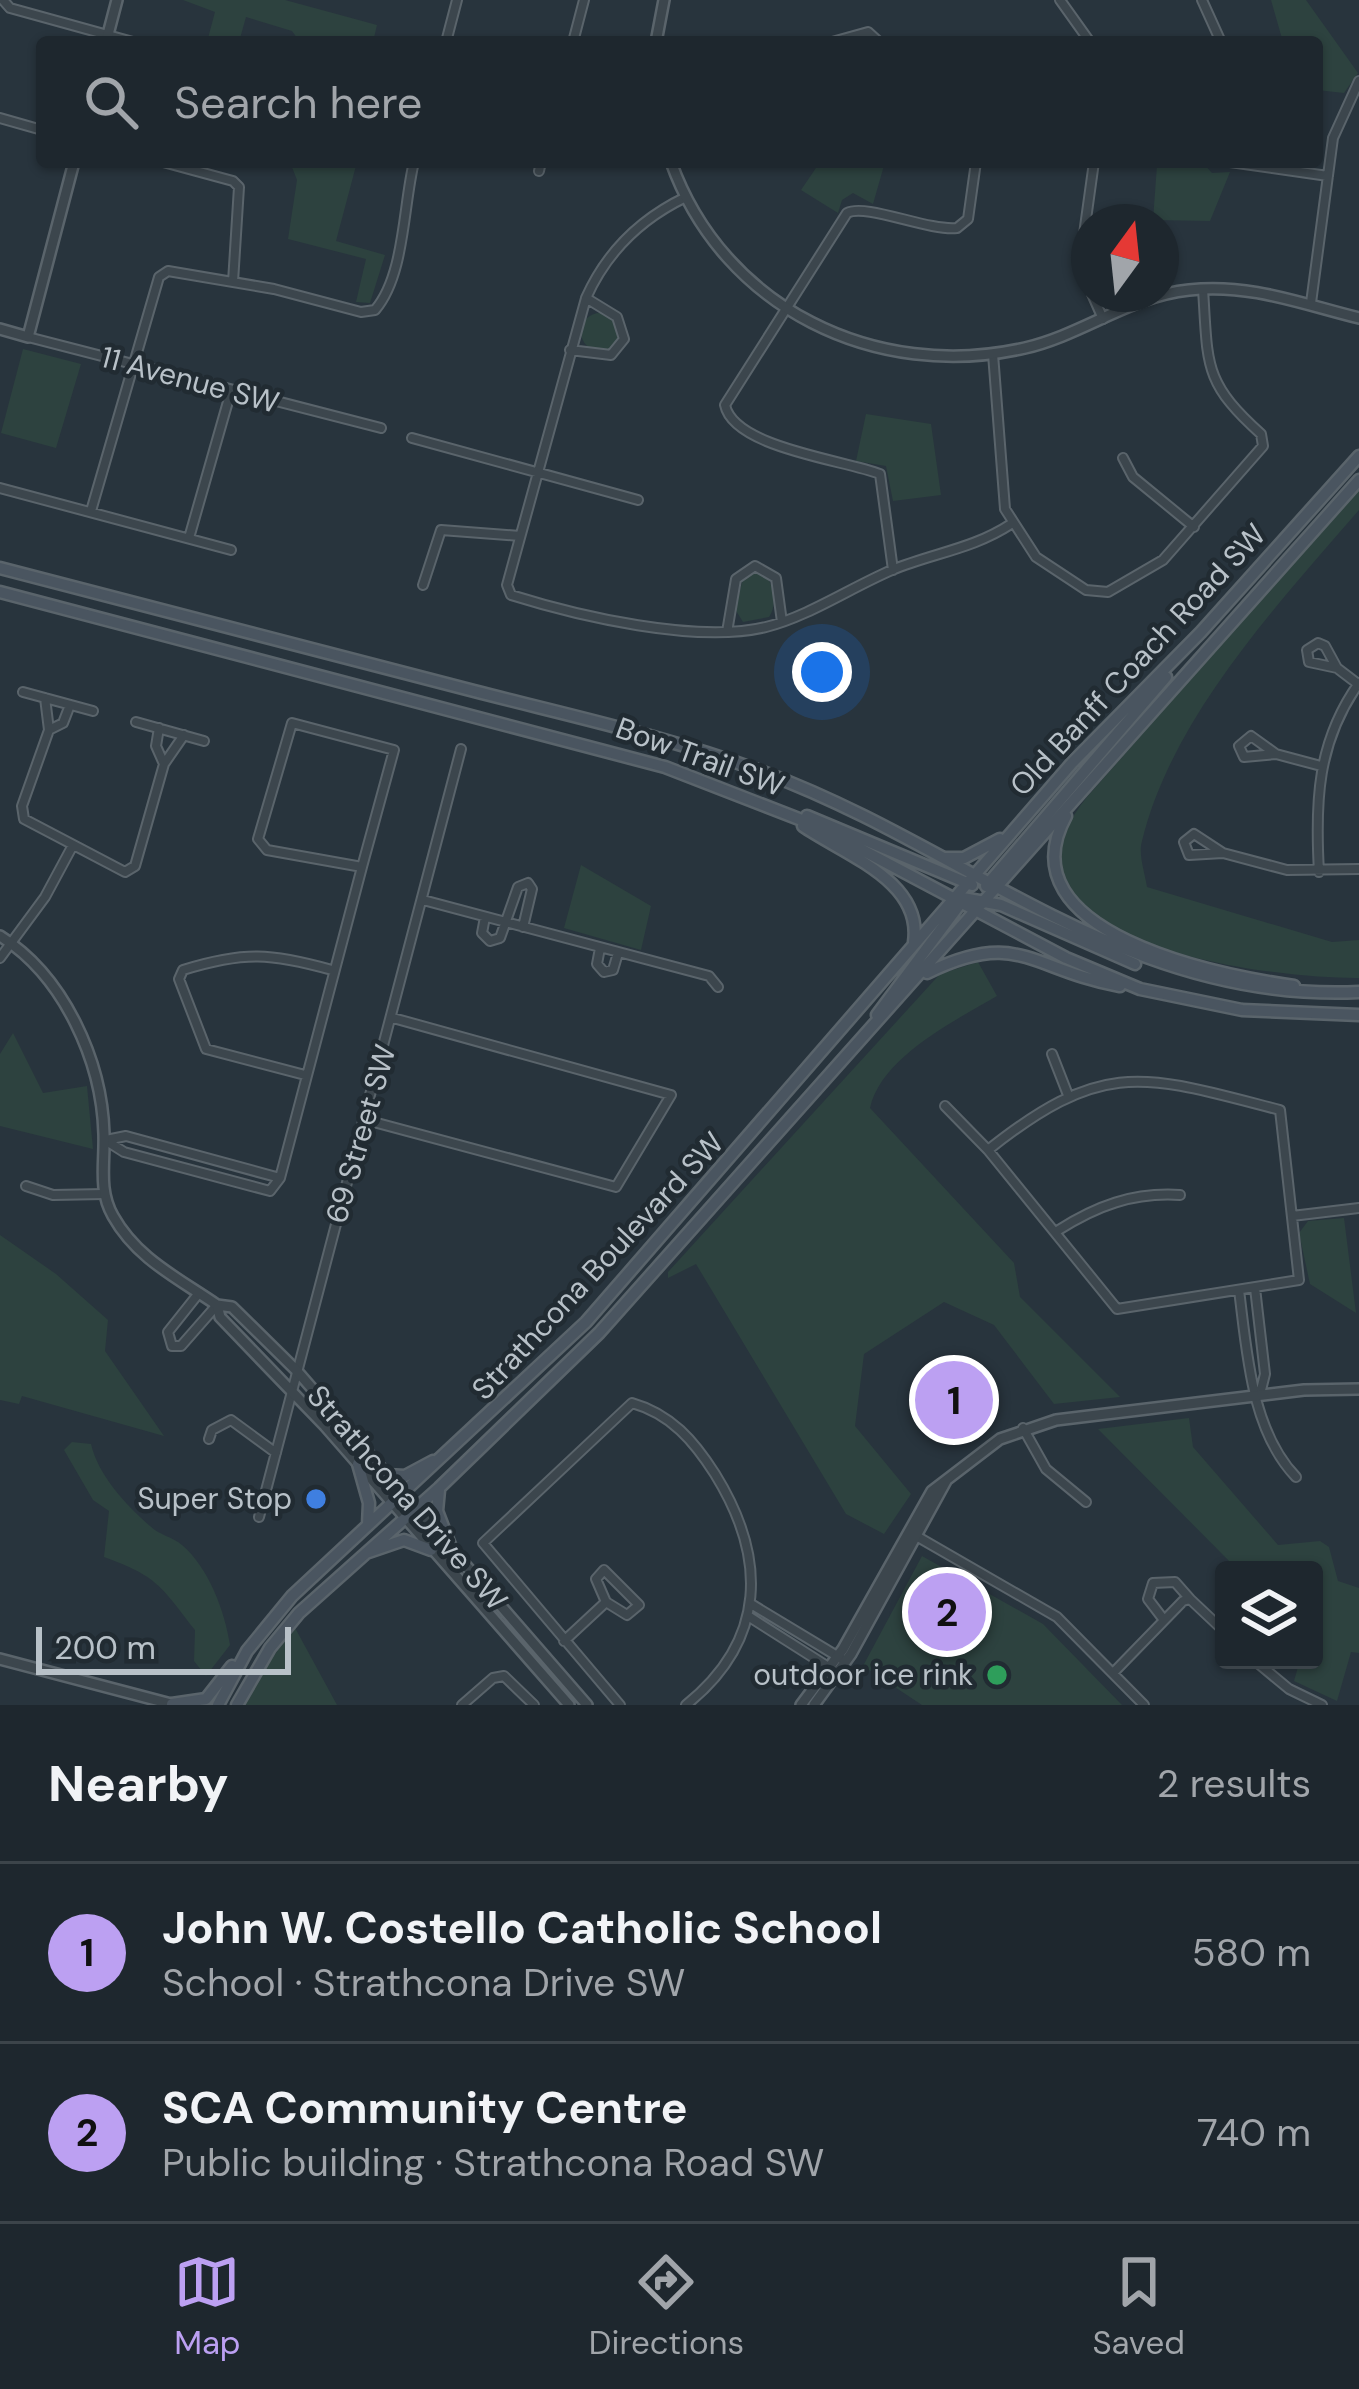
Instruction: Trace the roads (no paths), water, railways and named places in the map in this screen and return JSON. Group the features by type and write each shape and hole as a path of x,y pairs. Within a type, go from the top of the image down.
{"main road":[{"name":"Old Banff Coach Road SW","path":"976,893 1012,830 1201,632 1359,456"},
{"name":"Old Banff Coach Road SW","path":"976,893 1075,800 1359,480"},
{"name":"Bow Trail SW","path":"0,568 694,749 791,784 938,857 976,893 1066,958 1140,989 1242,1010 1359,1015"},
{"name":"Bow Trail SW","path":"0,592 610,749 780,810 976,893"},
{"path":"847,1056 976,893 1201,632"},
{"path":"1075,800 1054,843 1055,870 1062,893 1089,919 1189,962 1352,992"},
{"path":"780,810 822,820 1102,952 1275,991 1352,992"},
{"path":"780,810 905,895 916,915 913,944"},
{"path":"938,857 964,858 1012,830"},
{"name":"Strathcona Boulevard SW","path":"218,1705 247,1651 292,1596 457,1447 647,1256 913,944 976,893"},
{"name":"Strathcona Boulevard SW","path":"237,1705 281,1635 357,1556 439,1489 599,1334 924,974 976,893"},
{"path":"924,974 971,952 1000,950 1092,981 1140,989"},
{"path":"386,1475 405,1476 457,1447"},
{"path":"358,1464 369,1503 368,1526"},
{"path":"439,1489 437,1510 452,1550"},
{"path":"357,1556 404,1540 431,1550"},
{"path":"174,1705 206,1699 247,1651"}],"street":[{"path":"4,0 10,8 98,36"},
{"path":"108,36 117,0"},
{"path":"448,36 457,0"},
{"path":"575,36 584,0"},
{"path":"657,36 664,0"},
{"path":"1060,0 1086,36"},
{"path":"1217,0 1204,4 1218,36"},
{"path":"1311,303 1340,114 1359,81"},
{"path":"0,118 36,128"},
{"path":"28,337 72,168"},
{"path":"185,168 233,181 239,187 233,282"},
{"path":"91,511 164,273 233,282 361,312 375,310 383,299 398,246 413,168"},
{"path":"674,168 686,197 726,258 785,310 877,348 919,355 993,354 1051,340 1167,293 1203,289 1311,303 1358,320"},
{"path":"893,570 883,478 778,445 726,414 726,402 854,208 921,227 953,230 966,224 975,168"},
{"path":"1089,204 1093,168"},
{"path":"1272,168 1328,176"},
{"path":"686,197 628,235 602,266 586,298 507,585 511,595 578,612 728,632 782,622 893,570 971,548 1011,524"},
{"path":"993,354 999,482 1011,524 1036,557 1094,593 1145,575 1194,527 1264,442 1258,430 1221,396 1213,378 1203,289"},
{"path":"570,350 611,355 624,339 617,317 586,298"},
{"path":"1100,312 1103,319"},
{"name":"11 Avenue SW","path":"0,329 382,428"},
{"path":"189,538 231,391"},
{"path":"412,438 638,500"},
{"path":"1123,458 1133,477 1194,527"},
{"path":"0,488 230,550"},
{"path":"423,585 437,532 520,536"},
{"path":"728,632 736,579 754,566 776,578 782,622"},
{"path":"1319,872 1316,809 1321,766 1337,718 1359,684 1337,668"},
{"path":"23,692 93,711"},
{"path":"45,698 50,730 22,806 24,819 125,872 135,866 164,764 184,735"},
{"path":"50,730 63,723 70,705"},
{"path":"136,722 204,741"},
{"path":"105,1140 124,1152 270,1191 280,1178 394,750 292,723 258,839 267,850 362,867"},
{"path":"159,728 156,746 164,764"},
{"name":"69 Street SW","path":"259,1517 461,749"},
{"path":"1276,754 1321,766"},
{"path":"1223,853 1201,836 1184,842 1192,856 1223,853 1319,872 1359,869"},
{"path":"0,958 5,940 45,897 73,845"},
{"path":"485,917 482,933 490,940 500,938 518,887 527,883 532,889 524,927"},
{"path":"423,900 709,976 718,987"},
{"path":"5,940 56,991 85,1046 105,1140 104,1193 53,1195 26,1186"},
{"path":"600,948 597,964 604,972 613,970 618,952"},
{"path":"304,1075 206,1049 179,980 183,970 229,955 272,953 332,970"},
{"path":"366,1120 616,1187 671,1095 393,1018"},
{"path":"1052,1054 1068,1094"},
{"path":"945,1106 1057,1231 1117,1309 1299,1280 1280,1110 1157,1080 1068,1094 1040,1108 988,1150"},
{"path":"105,1140 126,1136 280,1178"},
{"name":"Strathcona Drive SW","path":"104,1193 135,1249 217,1305 232,1307 296,1370 586,1705"},
{"path":"1057,1231 1093,1209 1127,1198 1180,1196"},
{"path":"1292,1216 1359,1208"},
{"path":"1255,1288 1265,1374 1259,1395"},
{"path":"1239,1290 1250,1375 1276,1457 1296,1477"},
{"path":"200,1293 168,1332 172,1346 181,1346 217,1305"},
{"name":"Strathcona Drive SW","path":"217,1305 220,1317 358,1464 568,1705"},
{"path":"814,1705 913,1533 932,1491 978,1452 1023,1429 1259,1395 1359,1389"},
{"path":"620,1705 483,1543 632,1403 686,1434 735,1507 748,1541 748,1616 709,1687 686,1705"},
{"path":"209,1439 212,1430 231,1420 277,1453"},
{"path":"1023,1429 1046,1469 1086,1502"},
{"path":"913,1533 1042,1606 1144,1705"},
{"path":"604,1570 639,1605 627,1615 606,1602 596,1583 604,1570"},
{"path":"1164,1620 1148,1599 1156,1581 1175,1582 1215,1623"},
{"path":"1113,1673 1190,1599"},
{"path":"564,1641 606,1602"},
{"path":"751,1604 842,1659"},
{"path":"748,1616 834,1671"},
{"path":"0,1659 174,1705"},
{"path":"1264,1669 1289,1689 1322,1705"},
{"path":"801,1705 834,1671"},
{"path":"461,1705 493,1678 504,1676 534,1705"}],"place":[{"name":"John W. Costello Catholic School","path":"954,1400"},
{"name":"Super Stop","path":"316,1499"},
{"name":"SCA Community Centre","path":"947,1612"},
{"name":"outdoor ice rink","path":"997,1675"}]}
